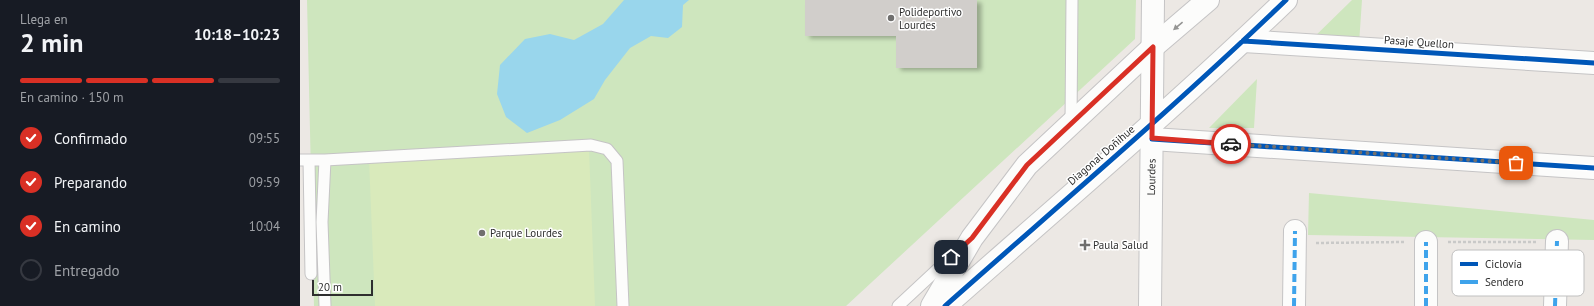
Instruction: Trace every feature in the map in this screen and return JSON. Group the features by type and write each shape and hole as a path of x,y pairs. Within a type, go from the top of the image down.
{"street":[{"name":"Lourdes","path":"1150,306 1153,0"},
{"path":"932,306 972,238 1027,165 1153,47 1208,0"},
{"name":"Diagonal Doñihue","path":"945,306 1152,130 1286,0"},
{"name":"Pasaje Quellon","path":"1243,41 1594,63"},
{"path":"1152,130 1594,168"},
{"path":"1294,306 1295,231"},
{"path":"1557,241 1557,250"},
{"path":"1426,242 1426,306"},
{"path":"1555,296 1555,306"}],"lane":[{"path":"1071,124 1072,0"},
{"path":"311,274 304,160 591,145 607,149 617,161 623,306"},
{"path":"325,160 322,222 325,306"},
{"path":"898,306 972,238"}],"green space":[{"name":"Parque Lourdes","path":"307,0 1136,0 1135,39 846,306 314,306"},
{"path":"1352,0 1362,0 1359,44 1308,43"},
{"path":"1257,79 1254,128 1209,128"},
{"name":"Parque Lourdes","path":"589,149 595,306 375,306 369,159"},
{"path":"1309,193 1594,220 1594,240 1308,235"}],"water":[{"path":"624,0 689,0 683,5 682,27 668,38 651,36 630,48 605,80 594,99 560,120 527,133 506,117 497,94 500,65 525,39 550,34 574,40 603,24"}],"building":[{"name":"Polideportivo Lourdes","path":"805,0 977,0 977,68 896,68 896,36 805,36"}],"marked path":[{"path":"1294,306 1295,231"},
{"path":"1557,241 1557,250"},
{"path":"1426,242 1426,306"},
{"path":"1555,296 1555,306"}],"cycle path":[{"path":"945,306 1160,117 1286,0"},
{"path":"1243,41 1594,63"},
{"path":"1152,139 1594,168"}],"way so far":[{"path":"1231,144 1516,163"}],"place":[{"name":"Polideportivo Lourdes","path":"891,18"},
{"name":"Parque Lourdes","path":"482,233"},
{"name":"Paula Salud","path":"1085,245"}],"route":[{"path":"951,257 972,238 1027,165 1153,47 1152,138 1231,144"}]}
